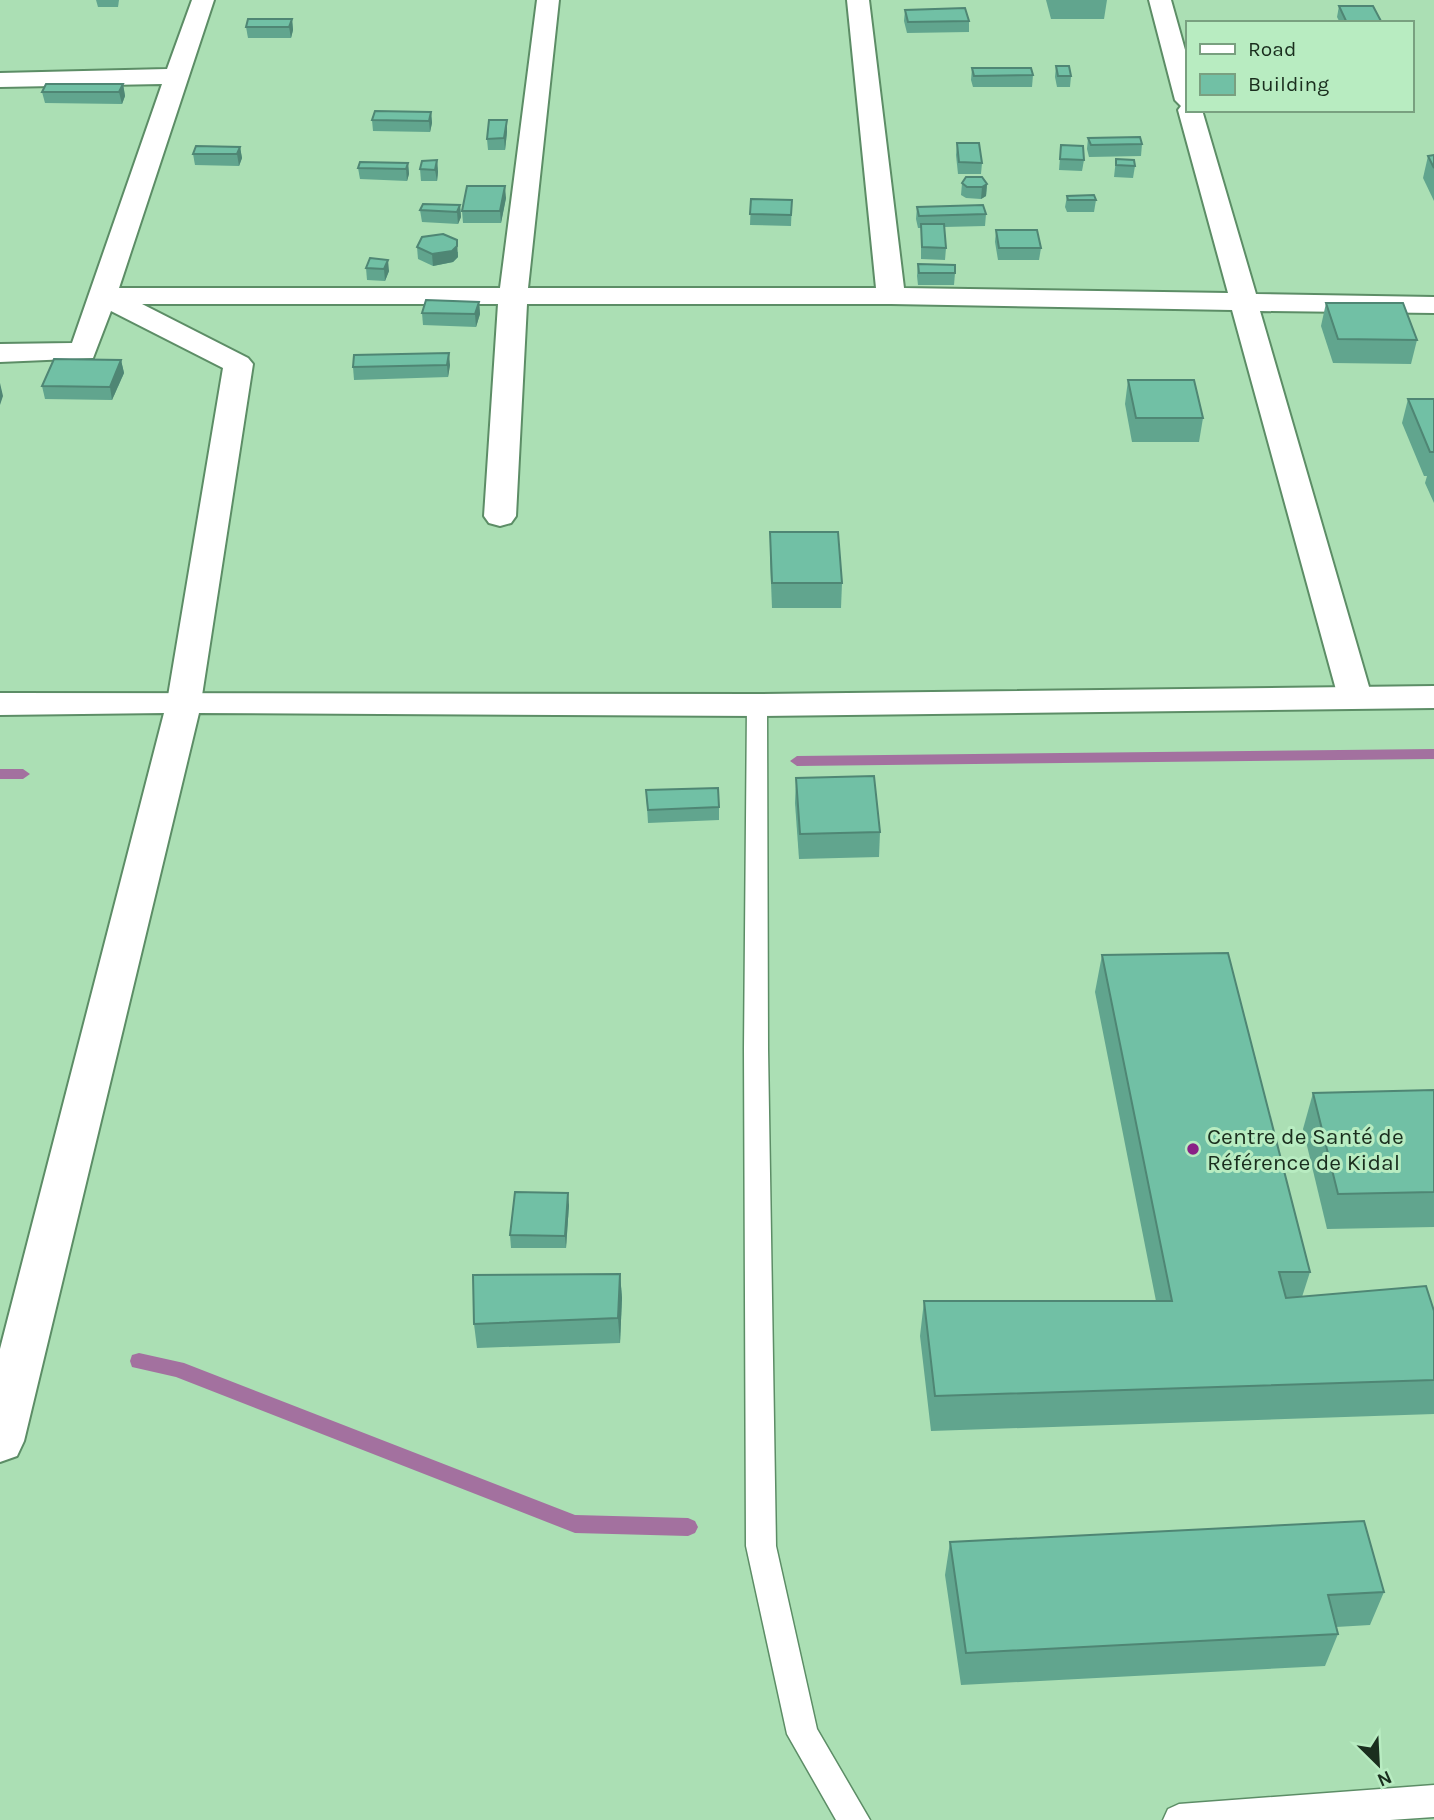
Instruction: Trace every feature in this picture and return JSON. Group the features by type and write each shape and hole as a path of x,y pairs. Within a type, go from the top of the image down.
{"street":[{"path":"0,353 83,352 203,0"},
{"path":"500,516 513,296 548,0"},
{"path":"858,0 891,296"},
{"path":"1160,0 1186,96"},
{"path":"0,80 177,76"},
{"path":"1191,112 1355,697"},
{"path":"103,296 891,296 1434,305"},
{"path":"0,1441 184,702 238,364 103,296"},
{"path":"0,704 184,702 757,705 1434,697"}],"lane":[{"path":"757,705 755,1049 761,1546 803,1734 855,1820"},
{"path":"1179,1820 1434,1801"}],"building":[{"path":"1339,6 1373,6 1381,21 1346,21"},
{"path":"965,8 969,21 908,22 905,10"},
{"path":"248,19 292,19 289,27 246,27"},
{"path":"1056,66 1069,66 1071,76 1058,76"},
{"path":"972,68 1031,68 1033,75 974,76"},
{"path":"46,84 123,84 119,92 42,92"},
{"path":"375,111 431,112 429,121 372,120"},
{"path":"489,120 507,120 504,138 487,139"},
{"path":"1140,137 1142,144 1091,145 1088,138"},
{"path":"957,143 979,143 982,163 959,162"},
{"path":"1061,145 1083,146 1084,160 1060,159"},
{"path":"196,146 240,147 237,154 193,154"},
{"path":"1434,155 1434,168 1428,156"},
{"path":"1116,159 1134,160 1135,166 1116,165"},
{"path":"437,160 435,170 420,169 422,161"},
{"path":"360,162 408,163 406,169 358,168"},
{"path":"966,177 982,177 987,184 982,187 967,187 962,183"},
{"path":"467,186 505,186 500,211 462,211"},
{"path":"1094,195 1096,200 1068,200 1067,196"},
{"path":"751,199 792,200 791,215 750,214"},
{"path":"423,204 460,205 457,212 420,210"},
{"path":"983,205 986,214 919,216 917,207"},
{"path":"921,224 944,224 946,248 922,247"},
{"path":"996,230 1037,230 1041,248 999,248"},
{"path":"443,234 457,240 457,246 452,251 432,254 417,247 422,237"},
{"path":"370,258 388,260 384,269 366,268"},
{"path":"918,264 955,265 955,273 919,273"},
{"path":"426,300 479,302 475,314 422,313"},
{"path":"1326,303 1403,303 1417,340 1338,339"},
{"path":"449,353 447,365 353,367 354,355"},
{"path":"54,359 121,360 110,387 42,386"},
{"path":"1128,380 1194,380 1203,418 1136,418"},
{"path":"1408,399 1434,399 1434,452 1430,452"},
{"path":"770,532 838,532 842,583 772,583"},
{"path":"874,776 880,832 800,834 796,778"},
{"path":"718,788 719,807 648,810 646,790"},
{"path":"1228,953 1310,1272 1279,1272 1286,1298 1426,1286 1434,1311 1434,1380 935,1396 924,1301 1172,1301 1102,955"},
{"path":"1434,1090 1434,1192 1338,1194 1313,1093"},
{"path":"515,1192 568,1193 565,1236 510,1235"},
{"path":"620,1274 618,1318 474,1324 473,1275"},
{"path":"1364,1521 1384,1592 1328,1595 1338,1634 966,1653 950,1542"}],"waterway":[{"path":"797,761 1434,754"},
{"path":"0,774 23,774"},
{"path":"139,1361 177,1369 575,1524 688,1527"}],"place":[{"name":"Centre de Santé de Référence de Kidal","path":"1193,1149"}]}
